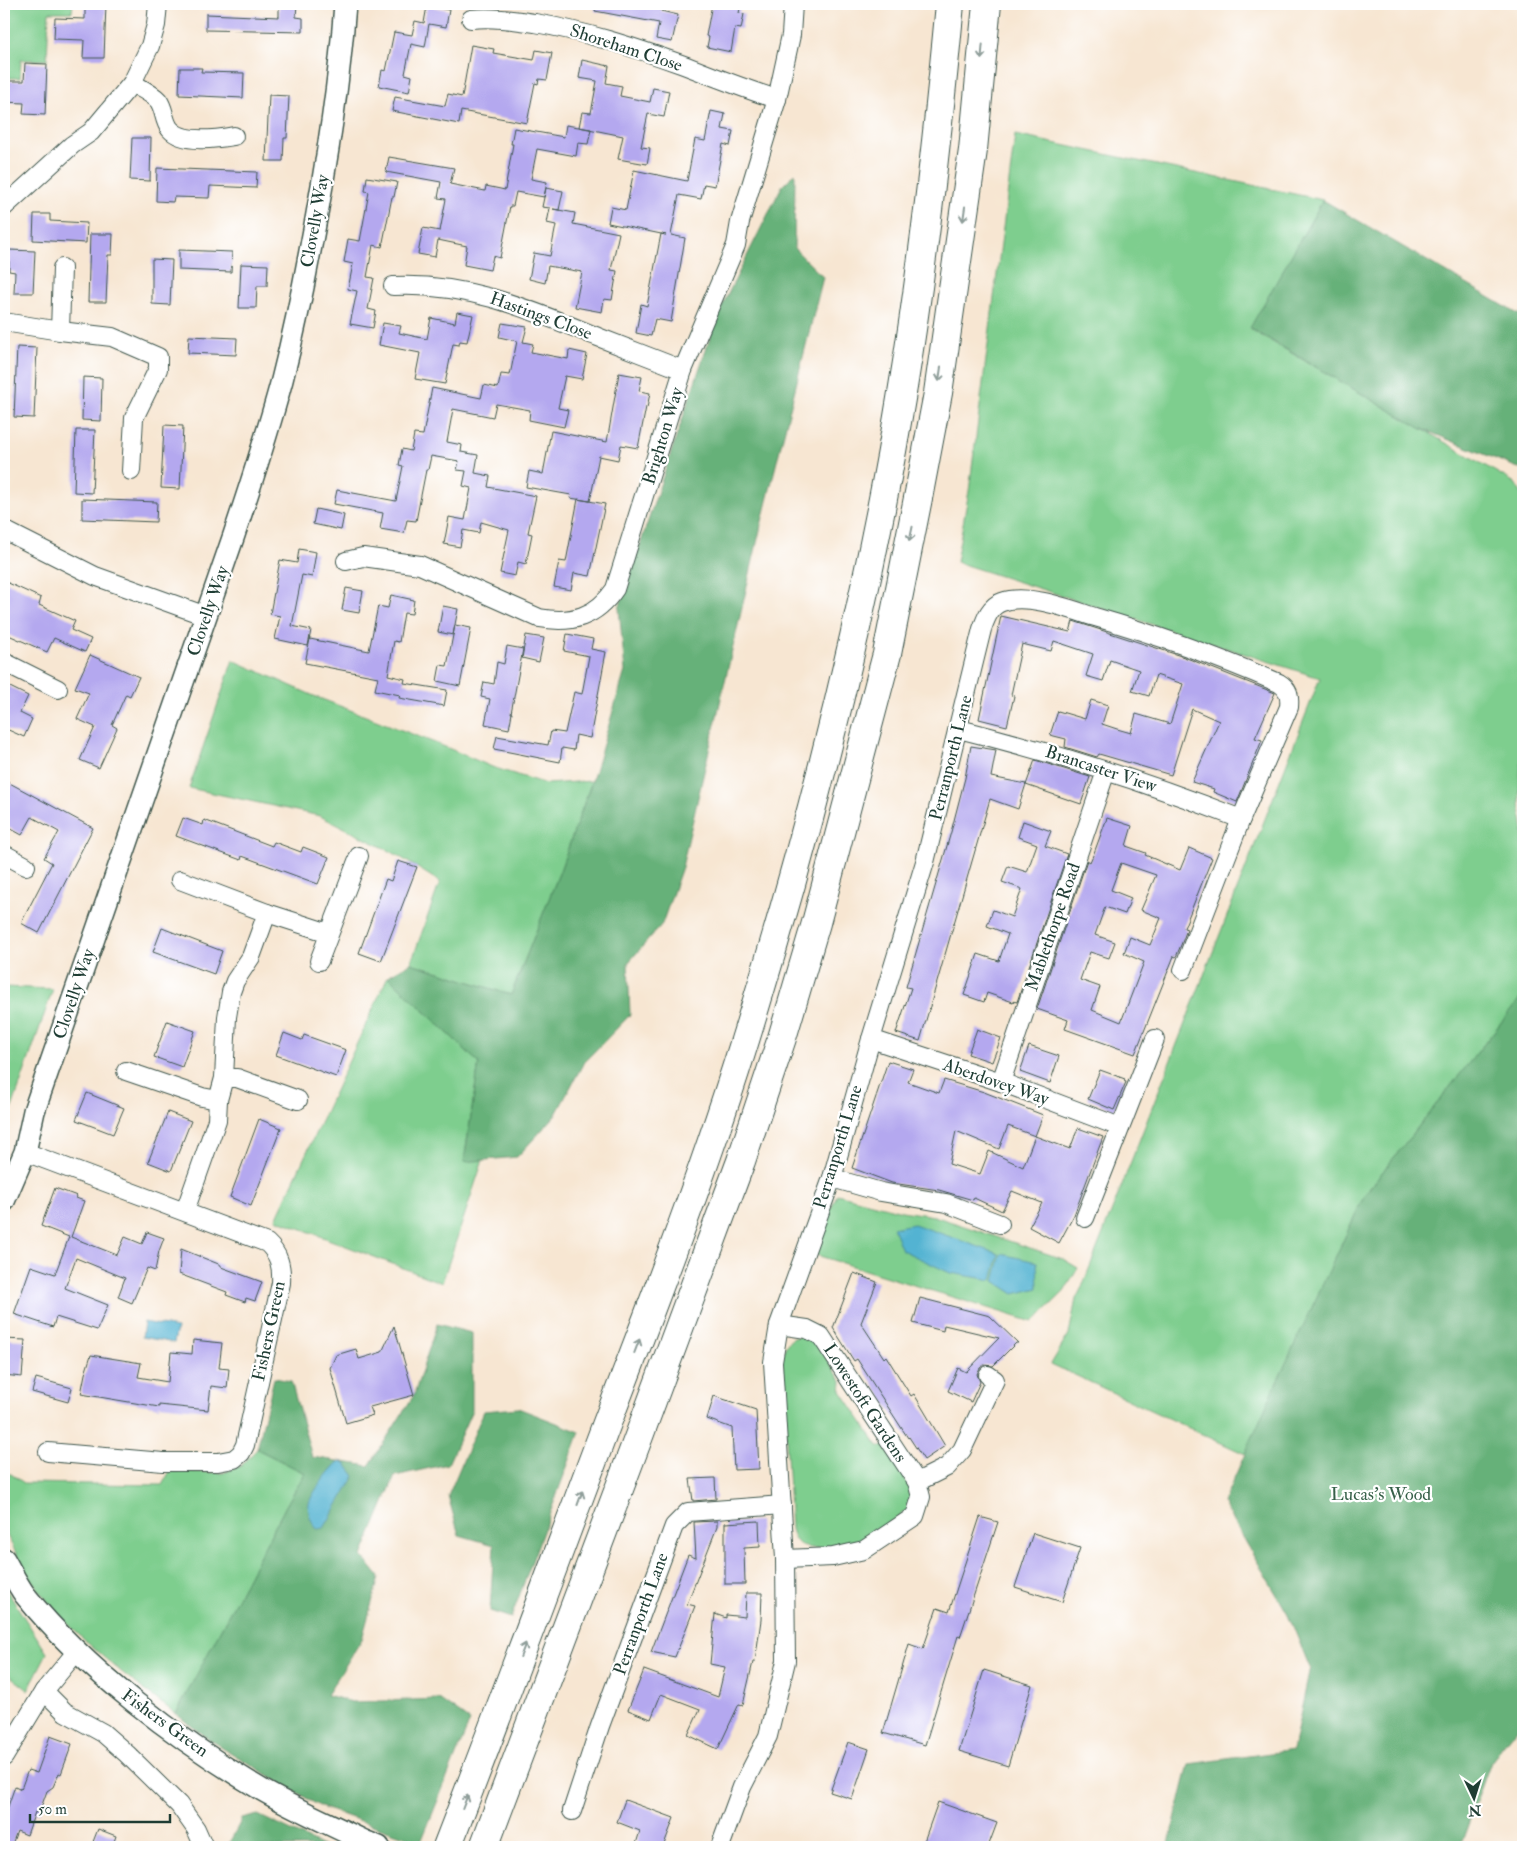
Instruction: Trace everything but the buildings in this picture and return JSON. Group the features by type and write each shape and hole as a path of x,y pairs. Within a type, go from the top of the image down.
{"highway":[{"path":"447,1847 670,1262 712,1142 750,1023 818,784 854,633 904,384 935,160 950,4"},
{"path":"484,1847 738,1170 782,1038 816,923 887,654 923,475 938,393 973,150 987,4"}],"street":[{"path":"4,206 72,145 91,132 132,83 150,46 156,25 158,4"},
{"name":"Clovelly Way","path":"4,1201 25,1152 34,1111 219,581 282,380 299,308 331,132 345,4"},
{"name":"Brighton Way","path":"346,561 363,557 420,565 539,618 561,621 578,618 588,614 607,601 615,588 684,370 736,245 740,222 777,99 791,35 793,4"},
{"name":"Shoreham Close","path":"471,19 487,17 570,29 682,65 745,90 777,99"},
{"path":"132,83 157,99 170,129 180,135 198,139 234,136"},
{"path":"60,331 62,268"},
{"name":"Hastings Close","path":"393,286 436,287 502,300 684,370"},
{"path":"4,325 112,337 158,357 158,368 134,418 131,471"},
{"path":"4,530 95,576 206,616"},
{"name":"Perranporth Lane","path":"720,1847 742,1787 768,1736 786,1661 785,1559 773,1362 779,1325 832,1178 871,1039 925,862 982,628 990,610 1000,602 1016,599 1048,603 1153,634 1216,656 1287,688 1290,697 1289,707 1241,819 1183,970"},
{"path":"4,662 58,689"},
{"name":"Brancaster View","path":"958,729 1028,746 1175,793 1241,819"},
{"name":"Mablethorpe Road","path":"1000,1082 1106,771"},
{"path":"319,961 328,933 359,856"},
{"path":"6,860 26,866"},
{"path":"180,880 267,913 328,933"},
{"path":"185,1211 216,1120 218,1100 224,1078 227,1017 231,992 235,981 250,957 267,913"},
{"name":"Aberdovey Way","path":"871,1039 1000,1082 1120,1127"},
{"path":"1085,1218 1155,1039"},
{"path":"126,1071 202,1098 218,1100"},
{"path":"224,1078 237,1078 298,1100"},
{"name":"Fishers Green","path":"25,1152 267,1243 275,1250 280,1260 282,1271 281,1283 245,1445 241,1453 234,1459 218,1462 162,1462 48,1452"},
{"path":"832,1178 881,1192 946,1203 1000,1224"},
{"name":"Lowestoft Gardens","path":"779,1325 807,1329 821,1336 917,1482 921,1497 916,1516 864,1550 833,1557 785,1559"},
{"path":"917,1482 947,1467 962,1450 995,1380 988,1375"},
{"name":"Perranporth Lane","path":"572,1810 600,1726 674,1526 688,1512 782,1504"},
{"name":"Fishers Green","path":"4,1559 24,1593 50,1624 121,1691 216,1760 263,1790 372,1844"},
{"path":"4,1757 44,1691 77,1651"},
{"path":"44,1691 65,1712 103,1733 140,1766 179,1805 196,1829 204,1847"}],"green space":[{"path":"4,4 73,4 72,12 49,12 47,60 21,60 20,78 4,78"},
{"path":"1015,135 1323,200 1250,329 1515,483 1523,496 1523,747 1520,805 1523,824 1523,995 1365,1194 1245,1454 1051,1364 1069,1334 1076,1299 1320,678 956,562 969,491"},
{"path":"795,173 794,248 823,277 763,517 682,867 662,924 628,963 630,1015 584,1062 555,1116 517,1157 464,1162 479,1063 388,976 411,963 511,995 560,871 592,781 625,671 619,608 718,314 782,186"},
{"path":"1323,200 1523,317 1523,470 1420,428 1250,328"},
{"path":"233,660 314,696 492,767 546,784 592,781 560,871 511,995 411,963 440,882 392,852 320,816 189,788"},
{"path":"388,976 479,1063 464,1161 483,1160 442,1283 276,1219"},
{"path":"4,987 53,989 4,1131"},
{"name":"Lucas's Wood","path":"1523,995 1523,1720 1491,1761 1460,1847 1168,1847 1189,1764 1293,1750 1310,1668 1288,1614 1223,1503 1365,1194"},
{"path":"837,1194 902,1211 934,1216 1063,1259 1078,1268 1064,1292 1033,1322 813,1254"},
{"path":"437,1324 472,1333 472,1410 448,1464 395,1476 362,1556 379,1577 362,1639 327,1695 352,1702 439,1699 470,1721 421,1842 321,1807 208,1739 176,1714 305,1473 257,1449 274,1378 291,1381 312,1457 369,1466 414,1395"},
{"path":"802,1336 816,1342 842,1382 841,1391 878,1446 886,1447 913,1492 911,1505 906,1511 872,1535 857,1543 846,1546 827,1548 804,1547 797,1542 791,1529 782,1362 789,1341"},
{"path":"518,1408 580,1432 511,1618 490,1611 494,1545 459,1535 448,1496 484,1411"},
{"path":"257,1449 305,1473 176,1714 106,1659 62,1618 43,1595 26,1571 4,1528 4,1474 11,1474 24,1483 162,1485 170,1471 223,1473 241,1466"},
{"path":"4,1586 47,1653 28,1690 4,1671"},
{"path":"258,1815 325,1847 227,1847 242,1819"}],"water":[{"path":"914,1224 999,1254 992,1280 950,1273 902,1250 893,1228"},
{"path":"1001,1254 1037,1262 1038,1288 1014,1294 994,1281"},
{"path":"144,1322 177,1328 174,1343 142,1337"},
{"path":"340,1461 345,1463 355,1476 324,1528 317,1529 310,1517 309,1503 322,1480"}]}
